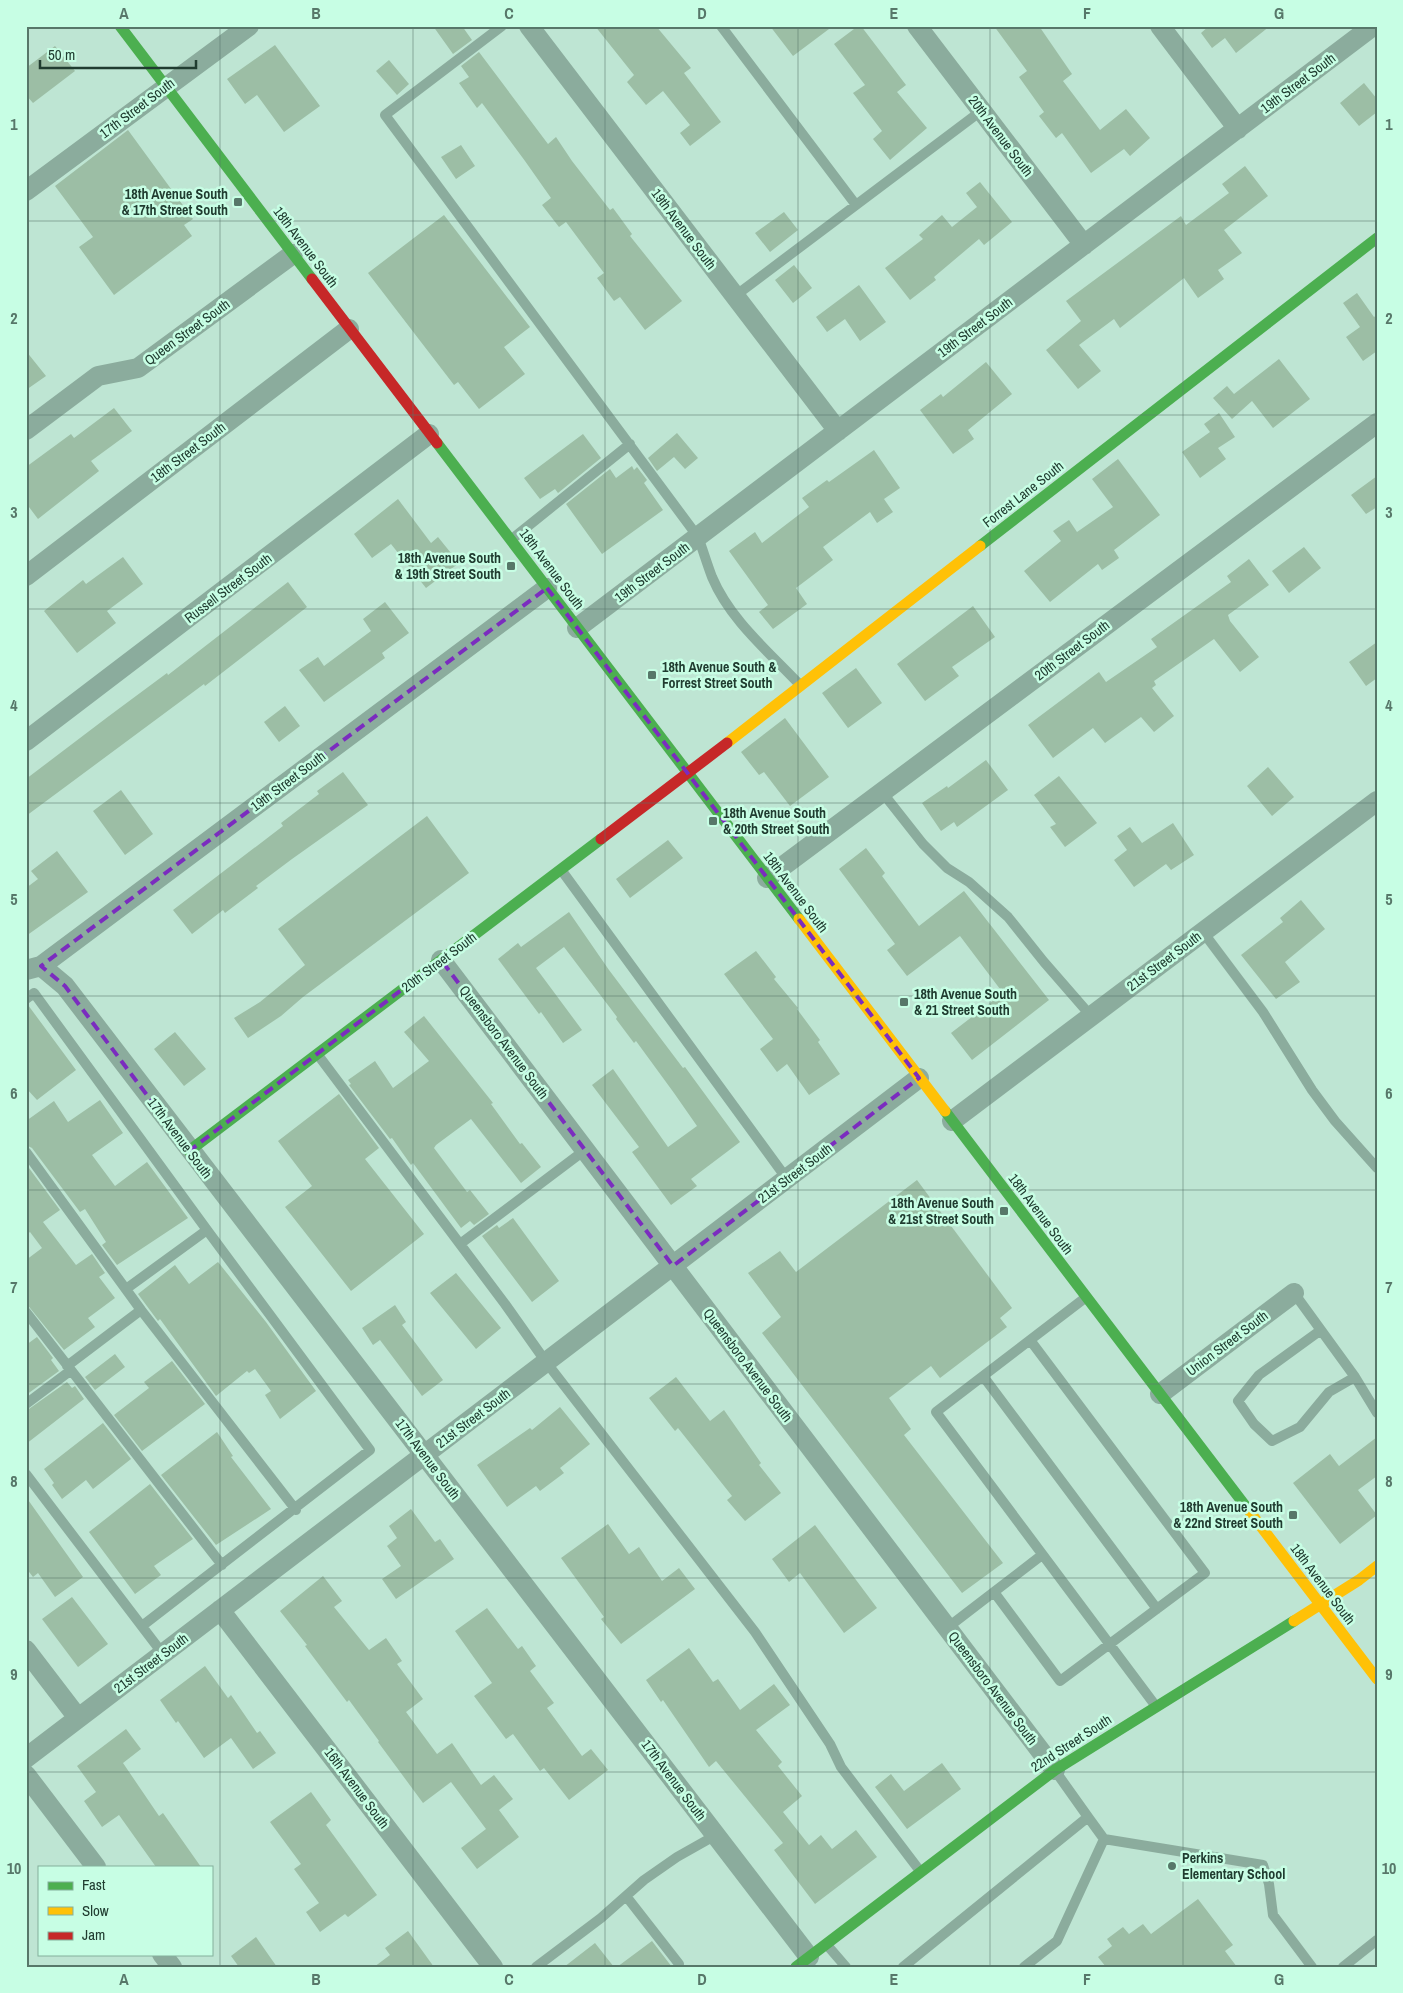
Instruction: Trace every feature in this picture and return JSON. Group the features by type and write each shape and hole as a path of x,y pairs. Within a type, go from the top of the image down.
{"street":[{"name":"18th Avenue South","path":"120,26 1377,1679"},
{"name":"17th Street South","path":"26,191 249,26"},
{"name":"19th Avenue South","path":"529,26 838,431"},
{"name":"20th Avenue South","path":"917,26 1084,245"},
{"path":"1160,26 1238,129"},
{"name":"19th Street South","path":"577,628 1373,26"},
{"name":"Forrest Lane South","path":"688,773 1377,238"},
{"name":"Queen Street South","path":"26,430 98,376 138,368 293,254"},
{"name":"18th Street South","path":"26,576 349,329"},
{"name":"20th Street South","path":"767,878 1377,422"},
{"name":"Russell Street South","path":"26,741 430,434"},
{"name":"19th Street South","path":"34,968 547,588"},
{"name":"20th Street South","path":"189,1151 688,773"},
{"name":"21st Street South","path":"952,1121 1377,801"},
{"name":"Queensboro Avenue South","path":"441,960 1055,1770"},
{"name":"17th Avenue South","path":"34,968 64,986 716,1835 803,1962"},
{"name":"21st Street South","path":"26,1758 919,1078"},
{"name":"Union Street South","path":"1160,1394 1294,1293"},
{"name":"22nd Street South","path":"803,1962 1055,1770 1319,1603 1359,1580 1377,1566"},
{"name":"16th Avenue South","path":"220,1610 493,1967"},
{"path":"26,1650 78,1718"},
{"path":"26,1775 95,1866"},
{"path":"164,1956 172,1967"}],"lane":[{"path":"502,26 385,115 698,537 712,578 724,600 750,634 801,686"},
{"path":"721,26 856,205"},
{"path":"735,296 982,110"},
{"path":"511,540 630,444"},
{"path":"882,792 923,844 947,868 969,882 1008,917 1091,1016"},
{"path":"561,870 788,1178"},
{"path":"1203,932 1263,1012 1312,1090 1335,1121 1377,1168"},
{"path":"26,999 34,993 370,1450 296,1510 142,1626"},
{"path":"317,1054 546,1362 755,1632 830,1744 841,1766 921,1872"},
{"path":"460,1244 585,1150"},
{"path":"26,1152 141,1310 296,1510"},
{"path":"126,1289 207,1230"},
{"path":"1294,1293 1355,1377 1377,1413"},
{"path":"1086,1298 936,1412 1156,1706"},
{"path":"26,1404 141,1310"},
{"path":"26,1312 222,1565"},
{"path":"1320,1330 1258,1374 1238,1401 1254,1424 1272,1441 1300,1427 1329,1392 1355,1377"},
{"path":"994,1592 1060,1681 1206,1573 1030,1340"},
{"path":"983,1376 1157,1609"},
{"path":"26,1474 163,1654"},
{"path":"947,1628 1042,1555"},
{"path":"1055,1770 1104,1839 1263,1865 1269,1884 1273,1915 1312,1967"},
{"path":"903,1967 1088,1817"},
{"path":"536,1967 601,1918 644,1880 716,1835"},
{"path":"1024,1967 1057,1941 1104,1839"},
{"path":"626,1896 679,1964"},
{"path":"1343,1967 1377,1940"},
{"path":"827,1944 846,1967"}],"highlighted area":[{"path":"547,588 919,1078 673,1266 441,960 189,1151 65,986 41,966"}],"building":[{"path":"433,26 462,26 472,40 453,54"},
{"path":"595,26 656,26 691,68 684,73 721,122 690,146 680,133 690,125 663,91 646,105 627,82 634,75"},
{"path":"770,26 833,26 793,56"},
{"path":"858,26 861,26 906,85 897,92 927,128 890,160 873,139 882,131 853,93 865,85 834,44"},
{"path":"994,26 1039,26 1072,74 1063,81 1100,130 1126,109 1150,138 1130,156 1124,149 1091,173 1062,133 1056,138 1039,116 1044,112 1019,77 1027,71"},
{"path":"1209,26 1270,26 1236,53 1225,38 1212,48 1201,33"},
{"path":"275,45 320,106 284,132 257,95 245,104 227,79"},
{"path":"55,46 75,71 33,103 26,95 26,68"},
{"path":"479,52 548,144 556,137 610,210 613,208 632,234 630,236 682,301 645,330 620,297 614,301 597,278 604,273 566,222 559,227 542,205 551,198 525,161 482,103 477,108 459,83 469,77 461,66"},
{"path":"389,60 409,84 397,95 376,71"},
{"path":"1364,83 1377,99 1377,112 1359,126 1340,103"},
{"path":"128,130 193,219 184,225 192,236 114,295 79,247 93,237 55,186"},
{"path":"461,145 475,166 456,179 441,157"},
{"path":"1245,166 1268,196 1224,230 1242,253 1218,270 1224,279 1198,298 1184,278 1120,328 1114,319 1079,345 1101,371 1078,389 1046,350 1081,321 1066,301 1181,216 1186,225 1229,193 1222,184"},
{"path":"980,182 1012,222 984,245 979,239 934,277 936,280 910,300 885,268 923,239 919,235 942,215 952,227 977,207 966,193"},
{"path":"784,212 798,230 770,252 755,233"},
{"path":"444,215 530,327 504,347 525,374 479,409 458,382 454,385 368,273"},
{"path":"794,265 812,288 793,303 775,280"},
{"path":"859,285 886,322 860,341 845,319 827,332 816,317"},
{"path":"1357,293 1374,317 1377,315 1377,351 1363,361 1346,337 1360,327 1343,303"},
{"path":"26,351 46,376 26,390"},
{"path":"1279,359 1310,399 1273,428 1252,401 1232,419 1213,398 1227,386 1234,394"},
{"path":"986,362 1012,394 968,430 974,439 953,454 920,410 941,394 943,397"},
{"path":"114,408 132,431 91,461 99,471 38,519 26,503 26,467 71,434 74,438"},
{"path":"1219,413 1235,437 1218,448 1226,459 1200,478 1182,452 1210,432 1204,424"},
{"path":"677,433 698,458 685,469 674,457 657,471 648,458"},
{"path":"583,434 601,458 558,493 555,489 540,499 524,478"},
{"path":"874,450 900,488 884,499 893,512 877,523 870,512 823,547 833,560 796,588 807,604 773,629 759,612 768,605 729,551 755,532 762,543 809,507 802,498 827,480 829,482"},
{"path":"1118,459 1160,515 1114,550 1119,558 1102,570 1098,564 1050,602 1024,571 1061,541 1053,531 1069,520 1077,532 1113,507 1092,479"},
{"path":"632,466 634,470 637,467 647,480 644,483 663,510 602,554 566,504 610,469 616,478"},
{"path":"1377,476 1377,507 1366,514 1351,495"},
{"path":"398,499 431,543 438,537 459,563 426,588 391,544 372,558 354,534"},
{"path":"1304,547 1321,568 1289,593 1272,571"},
{"path":"123,557 143,584 107,611 116,623 77,653 44,611 83,580 86,584"},
{"path":"1249,559 1269,585 1228,615 1230,621 1259,657 1240,672 1214,639 1154,681 1156,685 1152,688 1174,716 1154,732 1141,717 1105,743 1093,728 1053,758 1028,725 1099,672 1106,682 1157,647 1151,639 1231,582 1227,576"},
{"path":"288,582 307,607 205,686 204,684 26,816 26,779 167,673 168,675"},
{"path":"385,602 409,633 382,653 385,658 324,702 299,670 318,657 324,666 371,631 363,619"},
{"path":"973,606 995,637 952,667 959,676 925,701 897,664"},
{"path":"1377,642 1377,678 1366,686 1349,662"},
{"path":"856,668 882,703 848,728 822,693"},
{"path":"285,706 300,726 279,742 264,722"},
{"path":"785,718 829,777 790,806 764,772 759,775 741,752"},
{"path":"986,760 1008,790 957,827 954,822 941,831 922,803 947,786 948,788"},
{"path":"1268,767 1294,797 1272,816 1247,786"},
{"path":"343,772 368,805 256,886 258,888 225,913 223,910 192,934 173,910 283,826 281,823 319,794 317,791"},
{"path":"1059,776 1097,823 1065,847 1050,827 1056,824 1034,795"},
{"path":"121,790 153,834 125,855 93,811"},
{"path":"427,816 469,873 303,997 281,1016 248,1038 234,1018 260,1002 305,965 278,929"},
{"path":"1173,823 1194,855 1171,870 1166,864 1134,887 1114,860 1127,850 1117,836 1130,827 1142,843"},
{"path":"668,840 683,858 630,898 616,879"},
{"path":"866,848 885,873 882,876 919,926 964,891 1049,1000 972,1060 951,1033 1003,993 960,936 907,976 887,950 895,944 839,869"},
{"path":"57,851 88,892 26,936 26,888 38,879 31,871"},
{"path":"1301,900 1325,929 1285,962 1300,982 1276,999 1241,955 1283,922 1280,918"},
{"path":"569,912 609,970 683,1068 685,1067 740,1142 691,1179 697,1186 671,1205 632,1152 639,1147 592,1085 613,1069 668,1147 697,1126 674,1093 636,1041 634,1043 616,1019 617,1017 564,947 536,968 582,1030 563,1043 541,1012 539,1014 498,959 518,943 521,947"},
{"path":"756,951 776,977 774,979 798,1008 820,1040 818,1042 840,1074 809,1095 787,1064 777,1072 760,1049 773,1039 724,974"},
{"path":"28,1005 76,1070 37,1100 26,1088 26,1006"},
{"path":"424,1016 493,1103 491,1104 520,1144 522,1143 541,1167 521,1183 471,1119 436,1145 434,1148 467,1192 470,1190 489,1214 474,1225 470,1221 461,1228 413,1163 411,1165 392,1138 390,1139 349,1085 351,1084 348,1080 375,1061 393,1088 429,1061 404,1032"},
{"path":"175,1032 206,1069 184,1086 154,1049"},
{"path":"339,1094 379,1148 365,1159 424,1234 351,1291 285,1207 312,1186 278,1141"},
{"path":"100,1100 123,1133 92,1155 115,1186 147,1162 188,1218 117,1265 102,1245 106,1242 85,1209 80,1212 32,1148 26,1145 26,1121 54,1101 68,1122"},
{"path":"26,1164 60,1210 43,1222 76,1265 92,1254 105,1273 99,1277 115,1298 88,1318 95,1327 64,1350 26,1303 26,1260 42,1248 30,1232 26,1235"},
{"path":"917,1180 1012,1308 1000,1318 1007,1327 940,1378 931,1366 889,1398 911,1429 904,1435 1003,1563 962,1593 762,1333 781,1317 748,1273 780,1251 796,1272"},
{"path":"513,1218 559,1281 532,1302 482,1236 497,1225 499,1228"},
{"path":"218,1262 266,1322 316,1391 280,1419 265,1395 271,1391 255,1369 249,1373 247,1371 216,1396 160,1319 158,1321 138,1294 175,1265 189,1284"},
{"path":"456,1273 501,1328 476,1349 430,1293"},
{"path":"395,1305 406,1322 402,1325 443,1380 422,1396 380,1340 373,1345 362,1328"},
{"path":"37,1337 53,1358 51,1360 59,1371 26,1395 26,1345"},
{"path":"115,1354 125,1367 95,1390 85,1377"},
{"path":"172,1361 205,1404 142,1451 114,1415 149,1388 144,1382"},
{"path":"676,1377 710,1421 724,1410 761,1463 759,1465 781,1493 745,1521 727,1500 732,1496 678,1428 675,1431 649,1398"},
{"path":"67,1382 72,1388 75,1386 84,1399 26,1444 26,1411"},
{"path":"560,1407 590,1444 560,1468 564,1473 540,1491 536,1486 507,1507 477,1465 530,1428 532,1430"},
{"path":"103,1423 131,1459 93,1489 86,1480 62,1499 44,1469"},
{"path":"217,1432 233,1456 231,1457 271,1509 216,1545 161,1475"},
{"path":"1377,1437 1377,1476 1358,1490 1377,1515 1340,1544 1293,1483 1330,1454 1339,1466"},
{"path":"150,1484 193,1539 154,1566 161,1575 135,1594 89,1532"},
{"path":"26,1497 83,1577 55,1597 38,1573 33,1577 26,1568"},
{"path":"411,1509 435,1542 440,1539 454,1559 396,1599 382,1579 401,1566 387,1546 397,1538 389,1526"},
{"path":"608,1524 629,1554 639,1547 662,1581 679,1568 695,1589 621,1644 601,1619 604,1617 561,1558"},
{"path":"815,1525 877,1608 844,1633 800,1573 789,1582 772,1559"},
{"path":"323,1576 342,1601 334,1607 369,1650 386,1638 402,1661 397,1664 423,1699 406,1712 437,1754 452,1743 481,1785 494,1775 513,1799 499,1810 519,1837 477,1869 461,1848 486,1829 451,1782 423,1803 349,1700 347,1702 305,1646 307,1645 280,1611"},
{"path":"72,1597 108,1644 78,1667 42,1619"},
{"path":"487,1608 518,1649 522,1646 536,1666 530,1671 554,1703 547,1708 582,1756 591,1749 608,1770 569,1800 544,1768 540,1771 513,1734 506,1739 474,1696 492,1683 455,1631"},
{"path":"689,1648 713,1682 718,1679 740,1710 774,1684 790,1705 756,1730 782,1762 778,1766 802,1796 783,1812 809,1845 821,1835 832,1849 856,1830 877,1857 815,1904 774,1850 783,1843 716,1761 709,1767 663,1700 661,1702 646,1680"},
{"path":"205,1666 228,1698 231,1695 257,1733 260,1731 276,1753 253,1769 231,1738 204,1758 178,1721 176,1723 160,1700"},
{"path":"126,1729 141,1749 123,1763 159,1816 163,1813 200,1866 155,1866 119,1815 102,1827 84,1801 96,1792 77,1766"},
{"path":"942,1763 961,1789 907,1829 875,1787 891,1774 904,1791"},
{"path":"311,1792 331,1820 326,1825 377,1895 348,1917 345,1914 320,1932 306,1912 319,1903 294,1869 301,1864 270,1822"},
{"path":"1198,1899 1233,1945 1225,1951 1237,1967 1106,1967 1098,1957 1112,1946 1107,1939 1123,1927 1129,1934 1143,1924 1151,1934"},
{"path":"408,1931 434,1967 374,1967 390,1955 385,1948"},
{"path":"256,1937 277,1967 239,1967 231,1956"},
{"path":"652,1941 672,1967 617,1967"},
{"path":"595,1943 614,1967 564,1967"}],"traffic: fast":[{"path":"120,26 312,279"},
{"path":"980,546 1377,238"},
{"path":"437,443 799,919"},
{"path":"189,1151 601,839"},
{"path":"945,1111 1250,1512"},
{"path":"796,1967 1055,1770 1294,1621"}],"traffic: slow":[{"path":"727,743 980,546"},
{"path":"799,919 945,1111"},
{"path":"1250,1512 1377,1679"},
{"path":"1294,1621 1359,1580 1377,1566"}],"traffic: jam":[{"path":"312,279 437,443"},
{"path":"601,839 727,743"}],"place":[{"name":"18th Avenue South & 17th Street South","path":"238,202"},
{"name":"18th Avenue South & 19th Street South","path":"511,566"},
{"name":"18th Avenue South & Forrest Street South","path":"652,675"},
{"name":"18th Avenue South & 20th Street South","path":"713,821"},
{"name":"18th Avenue South & 21 Street South","path":"904,1002"},
{"name":"18th Avenue South & 21st Street South","path":"1004,1211"},
{"name":"18th Avenue South & 22nd Street South","path":"1293,1515"},
{"name":"Perkins Elementary School","path":"1172,1866"}]}
